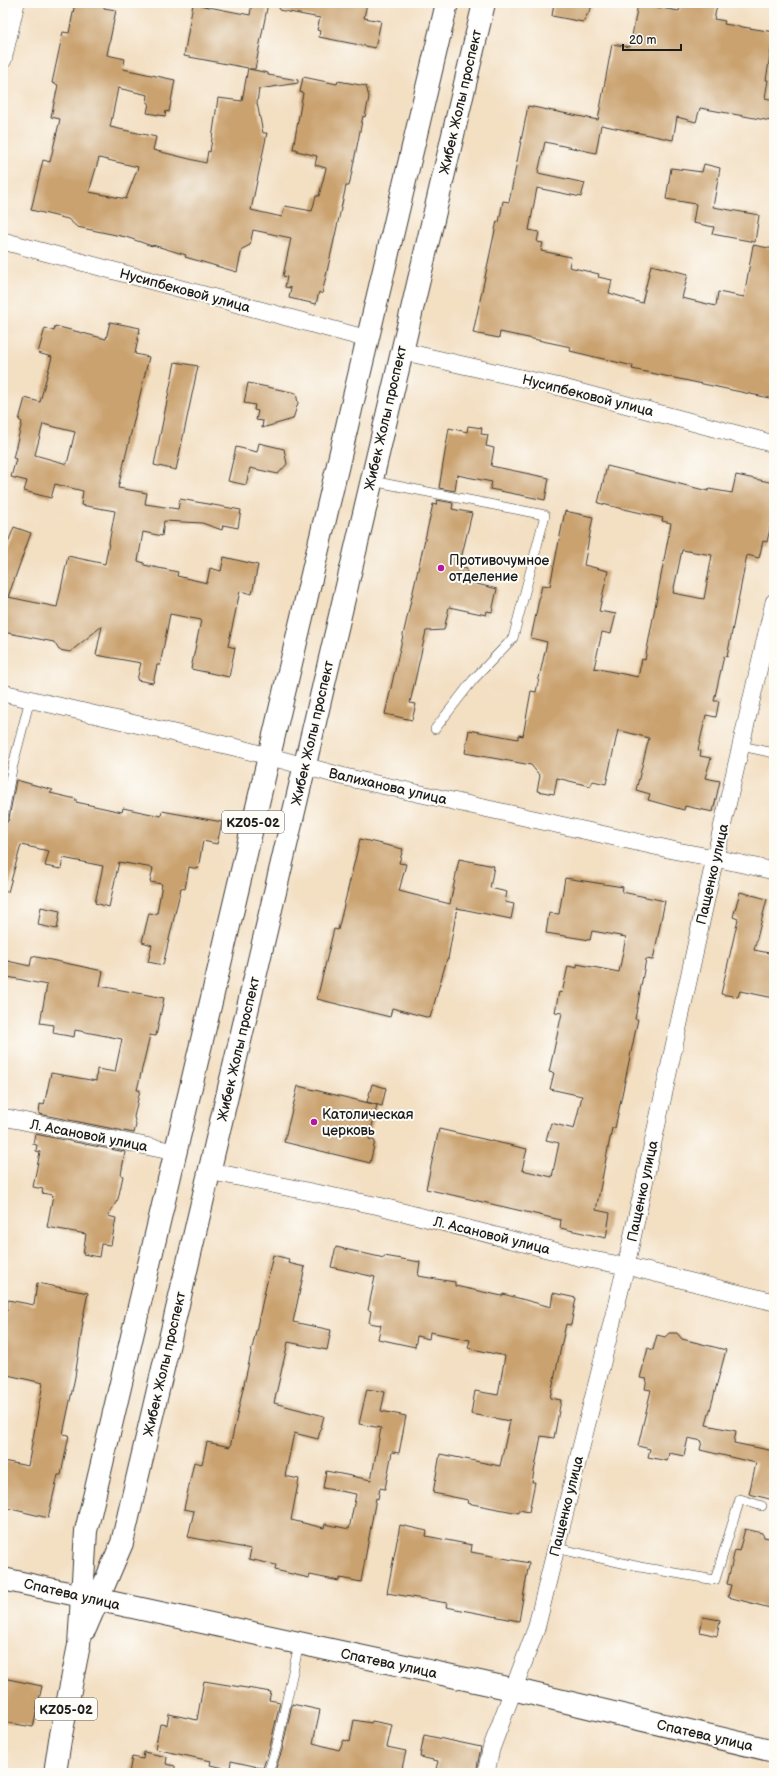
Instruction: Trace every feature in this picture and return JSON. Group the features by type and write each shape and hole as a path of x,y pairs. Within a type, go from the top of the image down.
{"main road":[{"name":"Жибек Жолы проспект","path":"55,1773 79,1645 90,1598 86,1531 447,3"},
{"name":"Жибек Жолы проспект","path":"90,1598 122,1543 484,3"},
{"name":"Спатева улица","path":"3,1578 299,1644 512,1689 774,1751"}],"street":[{"path":"3,60 16,3"},
{"name":"Нусипбековой улица","path":"3,241 368,339"},
{"name":"Нусипбековой улица","path":"401,351 556,386 774,444"},
{"name":"Пащенко улица","path":"486,1773 491,1749 512,1689 536,1629 626,1266 715,858 774,602"},
{"name":"Валиханова улица","path":"3,693 269,756 345,777 677,851 774,871"},
{"name":"Л. Асановой улица","path":"3,1117 175,1152"},
{"name":"Л. Асановой улица","path":"209,1171 378,1206 582,1258 626,1266 774,1302"}],"lane":[{"path":"371,480 545,515 513,638 473,680 435,729"},
{"path":"3,818 12,769 30,699"},
{"path":"741,746 774,754"},
{"path":"556,1548 640,1567 715,1580 740,1499 762,1506"},
{"path":"268,1773 276,1749 299,1644"}],"building":[{"path":"75,3 104,3 104,8 116,10 107,55 125,59 123,69 175,80 169,112 166,111 165,116 147,113 149,103 147,103 148,95 118,88 110,127 156,137 153,150 206,163 208,151 210,152 218,98 242,101 248,68 184,56 193,4 250,15 252,3 268,3 255,69 249,69 268,73 268,75 298,80 298,83 259,89 257,103 263,133 267,133 251,210 282,217 285,206 312,211 316,196 319,196 326,168 315,165 317,156 293,149 303,93 300,92 303,77 337,84 338,81 366,86 369,97 365,117 363,116 349,186 346,186 322,294 319,292 316,304 289,298 291,288 285,287 287,277 283,276 291,238 253,230 250,245 242,249 237,272 185,257 186,255 126,237 77,227 68,219 31,210 43,160 50,162 60,119 51,117 58,85 52,83 63,32 69,33","holes":["99,158 138,167 126,199 89,192"]},
{"path":"280,3 367,3 364,18 381,21 375,48 319,37 320,31 317,30 320,18 279,10"},
{"path":"554,3 594,3 583,22 552,16"},
{"path":"681,3 704,3 717,6 714,19 725,21 724,24 774,32 766,80 768,80 765,98 774,100 771,121 700,108 696,122 677,117 673,140 601,125 596,153 545,142 538,173 585,183 581,197 537,188 529,230 539,232 537,242 543,243 541,251 571,257 569,267 599,274 598,277 612,280 609,293 642,303 651,265 688,274 682,298 716,306 718,292 744,297 753,245 774,249 774,399 632,369 633,366 570,351 571,347 500,332 499,338 473,333 497,221 499,222 503,201 509,202 528,106 598,120 612,44 630,47 638,4 679,11"},
{"path":"704,164 720,168 713,207 759,215 755,242 712,234 714,227 693,223 696,204 666,199 671,168 702,172"},
{"path":"110,322 140,328 135,354 149,357 118,488 147,493 145,504 178,509 180,499 241,510 238,528 223,525 222,530 202,523 164,521 162,536 143,532 138,561 144,563 144,565 178,572 177,576 207,583 210,568 221,571 224,557 258,565 252,594 240,591 228,646 235,648 229,677 191,669 201,620 170,614 160,665 157,665 153,683 137,680 141,663 96,655 102,626 70,652 59,650 54,642 3,632 3,556 14,527 31,533 8,597 57,607 68,556 105,564 115,511 81,505 83,491 55,484 51,498 24,491 27,481 11,477 16,459 13,458 22,422 19,420 25,398 40,402 52,357 38,353 45,328 54,331 55,326 106,339","holes":["43,424 75,432 67,464 35,455"]},
{"path":"175,362 198,366 176,470 154,465"},
{"path":"248,383 296,393 298,403 293,419 262,428 263,421 256,420 258,411 254,410 255,405 244,403"},
{"path":"468,426 482,428 481,434 488,435 486,446 494,448 491,466 549,478 545,500 490,489 492,482 457,475 455,491 439,488 449,428 467,432"},
{"path":"259,443 284,449 287,464 278,474 250,468 246,485 228,481 236,447 257,452"},
{"path":"607,466 708,491 709,489 732,493 736,475 774,483 774,510 767,542 763,541 759,558 747,555 727,657 724,656 714,701 719,701 716,717 706,715 698,750 701,751 700,756 711,758 705,778 720,781 713,812 685,806 684,810 648,800 650,794 636,790 649,738 618,730 606,784 593,781 590,786 557,778 554,794 537,791 540,776 531,765 465,753 469,730 518,739 518,735 523,736 531,691 536,692 547,642 531,638 542,585 550,586 565,511 593,517 584,565 608,571 599,611 616,614 611,634 602,632 594,668 638,677 642,659 645,660 671,523 662,521 663,518 598,503","holes":["682,550 712,555 704,599 673,593"]},
{"name":"Противочумное отделение","path":"437,500 453,503 452,509 472,513 459,567 467,569 465,581 497,589 492,612 487,611 486,615 449,607 444,630 426,631 410,703 416,704 412,720 385,714 433,504 436,505"},
{"path":"16,780 53,790 50,793 76,799 76,802 122,812 123,808 161,816 162,811 222,822 217,844 203,841 198,869 189,867 185,889 181,888 163,965 148,962 152,945 142,942 149,913 157,914 162,884 150,882 153,868 119,862 109,907 95,903 103,866 63,858 61,869 45,866 49,851 21,845 8,892 3,891 3,824 9,819"},
{"path":"360,839 403,849 399,863 406,864 399,891 450,904 459,859 494,866 490,888 507,892 505,902 514,904 511,919 457,908 448,959 430,1018 392,1008 390,1017 317,999 334,929 338,930"},
{"path":"565,878 623,887 622,892 665,901 653,960 646,959 635,1019 638,1019 615,1128 612,1128 596,1210 610,1213 606,1238 560,1228 561,1220 426,1189 439,1129 527,1149 522,1170 552,1177 559,1143 546,1140 551,1123 574,1129 582,1096 550,1089 554,1073 549,1072 562,1013 555,1012 559,992 562,993 568,966 577,968 577,964 619,972 626,937 592,931 590,940 546,933 549,913 559,914"},
{"path":"740,892 767,899 754,950 774,954 774,998 740,991 738,997 721,994 738,919 733,917"},
{"path":"41,907 60,911 57,929 38,925"},
{"path":"32,956 103,971 100,986 164,998 156,1036 150,1035 137,1090 140,1090 134,1117 136,1125 134,1133 39,1114 40,1104 44,1105 51,1073 96,1081 97,1069 115,1072 122,1039 75,1030 74,1037 53,1033 54,1025 40,1023 47,985 3,976 3,960 30,966"},
{"path":"372,1084 386,1088 382,1106 367,1102"},
{"name":"Католическая церковь","path":"298,1086 377,1105 369,1139 375,1141 370,1163 284,1142"},
{"path":"35,1134 125,1152 121,1175 123,1176 118,1199 108,1216 116,1218 111,1245 101,1244 99,1257 83,1254 86,1234 47,1227 53,1195 42,1193 43,1189 33,1187 40,1152 36,1151 37,1145 33,1144"},
{"path":"336,1247 384,1258 384,1256 420,1262 418,1276 455,1282 455,1286 502,1296 503,1294 551,1307 553,1293 576,1298 571,1325 566,1324 550,1398 561,1400 554,1438 541,1436 532,1482 535,1482 529,1512 519,1510 519,1513 467,1503 468,1500 433,1493 440,1454 500,1466 510,1421 471,1414 475,1391 498,1395 505,1356 468,1348 470,1340 430,1332 429,1339 417,1336 415,1347 378,1339 381,1325 369,1323 371,1311 368,1310 375,1277 331,1267"},
{"path":"273,1255 289,1259 288,1263 305,1267 293,1322 331,1330 327,1350 288,1342 274,1403 324,1416 318,1439 294,1433 285,1476 299,1479 291,1520 324,1528 325,1524 349,1529 356,1494 323,1488 326,1471 371,1480 381,1428 359,1424 367,1389 385,1392 381,1411 406,1416 399,1453 392,1452 385,1489 380,1488 378,1499 376,1498 361,1582 340,1578 339,1581 310,1575 309,1578 275,1570 276,1565 249,1559 251,1549 188,1537 194,1511 184,1509 194,1462 202,1464 207,1442 230,1447"},
{"path":"37,1283 88,1293 82,1322 75,1377 63,1434 69,1435 61,1475 58,1475 48,1518 3,1507 3,1461 28,1466 43,1383 3,1374 3,1309 7,1310 8,1300 34,1305"},
{"path":"669,1333 677,1333 682,1339 726,1350 706,1425 736,1431 734,1443 774,1451 774,1500 749,1494 756,1463 700,1450 702,1441 688,1438 684,1456 669,1453 667,1461 648,1457 650,1449 638,1446 651,1390 645,1389 647,1379 640,1378 648,1348 653,1350 657,1335 665,1337"},
{"path":"400,1525 427,1531 426,1536 472,1545 471,1552 529,1563 519,1621 446,1607 447,1603 387,1593"},
{"path":"745,1529 762,1533 764,1537 774,1539 774,1609 728,1597 731,1585 727,1584 735,1550 739,1551"},
{"path":"703,1617 720,1620 717,1636 700,1632"},
{"path":"3,1678 42,1686 33,1727 3,1722"},
{"path":"204,1681 271,1692 269,1700 280,1702 270,1747 263,1768 231,1761 230,1769 210,1765 211,1761 155,1749 160,1724 167,1725 169,1714 197,1720"},
{"path":"292,1704 320,1710 313,1743 339,1750 344,1740 350,1742 354,1720 371,1723 372,1721 392,1725 387,1747 406,1751 401,1773 285,1773 275,1771 282,1750"},
{"path":"424,1735 481,1747 476,1773 435,1773 438,1761 420,1757"},
{"path":"144,1752 167,1757 166,1764 175,1766 175,1773 129,1773 132,1757 143,1759"}],"place":[{"name":"Противочумное отделение","path":"441,568"},
{"name":"Католическая церковь","path":"314,1122"}]}
